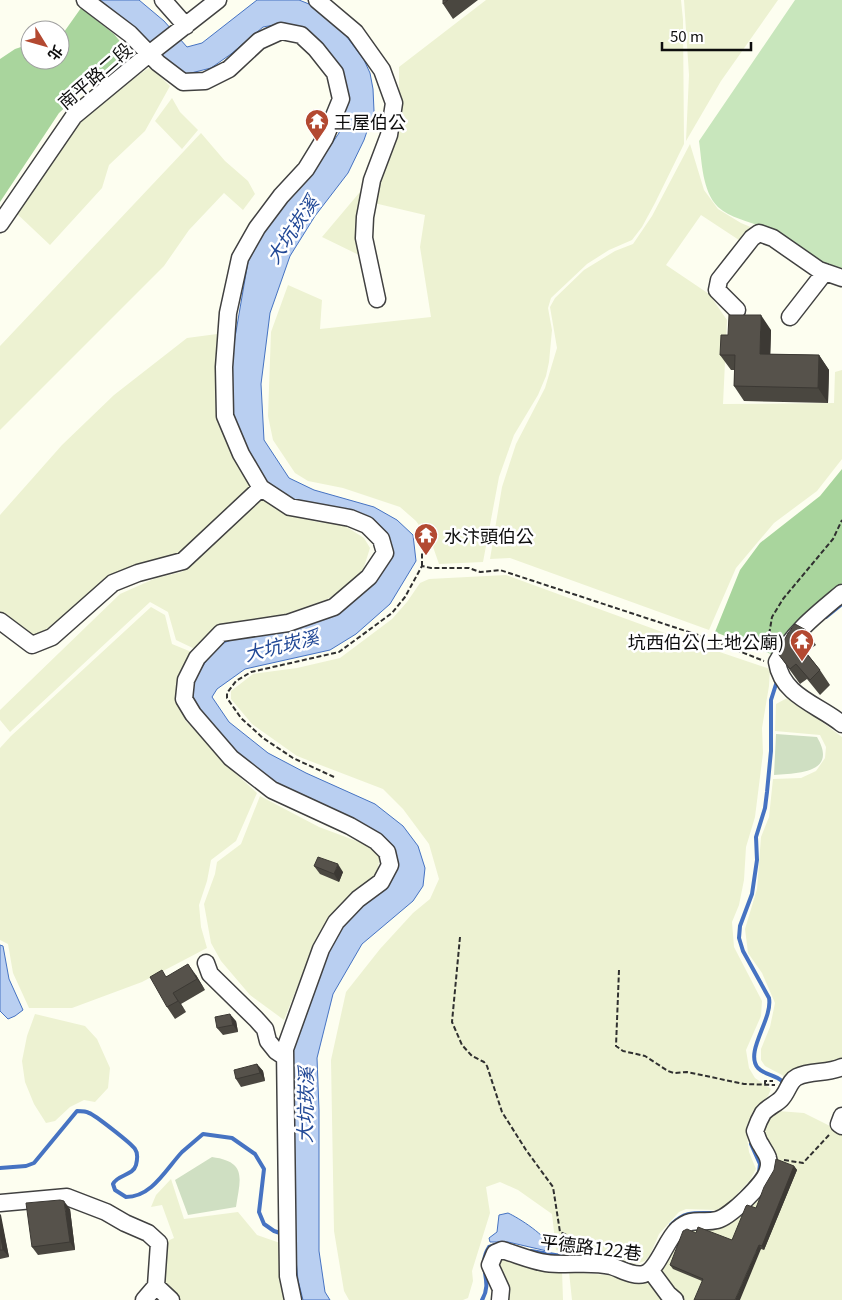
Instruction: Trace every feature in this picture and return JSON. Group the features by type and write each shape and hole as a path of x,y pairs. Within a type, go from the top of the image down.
{"street":[{"path":"85,0 130,34 183,82 205,81 229,69 259,41 281,31 301,35 316,49 335,73 341,98 326,138 306,169 281,196 257,228 240,258 228,313 224,367 226,416 241,454 261,488 290,507 350,518 367,525 381,539 385,553 369,577 334,607 288,622 221,633 197,658 186,680 184,698 193,714 231,758 272,790 350,826 376,841 387,852 390,865 381,882 358,899 336,922 321,949 285,1049 286,1227 288,1276 293,1300"},
{"path":"163,0 182,29"},
{"name":"南平路二段","path":"0,224 74,116 218,0"},
{"path":"317,0 355,32 382,70 394,103 389,135 372,180 365,217 364,238 377,299"},
{"path":"737,310 717,290 719,280 752,238 759,233 773,238 819,270 842,278"},
{"path":"790,317 824,272"},
{"path":"0,621 32,645 52,637 113,583 138,573 183,562 261,488"},
{"path":"842,593 798,631 780,665 796,696 830,714 842,724"},
{"path":"206,962 210,974 256,1019 265,1029 268,1041 276,1051 285,1057"},
{"path":"768,1158 755,1131 764,1113 780,1100 787,1091 791,1081 797,1077 809,1073 836,1070 842,1067"},
{"path":"837,1129 842,1116"},
{"name":"平德路122巷","path":"500,1300 501,1289 490,1265 496,1253 502,1250 545,1263 612,1266 622,1271 642,1274 651,1271 659,1260 664,1247 677,1230 688,1222 720,1219 730,1214 762,1181 768,1171 768,1158"},
{"path":"0,1203 67,1197 106,1212 148,1233 159,1243 156,1286 144,1300"},
{"path":"651,1271 668,1294 675,1300"},
{"path":"156,1286 171,1300"}],"path":[{"path":"780,665 769,635 772,617 783,599 833,539 842,520"},
{"path":"334,777 294,758 263,738 241,718 227,698 227,693 236,681 251,672 339,652 392,613 405,597 417,577 424,556 422,552 428,549"},
{"path":"422,566 431,568 468,568 480,572 500,570 701,636 780,665"},
{"path":"460,937 452,1022 462,1045 472,1056 484,1062 487,1066 502,1112 526,1150 553,1187 560,1232 569,1236 573,1244 573,1254"},
{"path":"619,970 616,1046 623,1051 645,1056 668,1071 687,1072 744,1084 775,1085"},
{"path":"765,1084 765,1081 773,1080"},
{"path":"768,1158 803,1162 837,1129"}],"green space":[{"path":"486,0 681,0 683,20 684,144 642,227 632,240 609,250 587,264 551,298 548,308 552,330 546,376 538,395 514,435 499,477 483,562 439,564 432,544 416,521 400,507 343,488 308,481 295,473 273,440 268,416 271,332 288,285 322,300 320,329 431,317 420,247 425,215 374,203 399,101 399,67"},
{"path":"684,0 778,0 721,81 686,141 689,75"},
{"path":"795,0 842,0 842,272 837,271 764,228 723,211 709,193 704,176 699,141"},
{"path":"81,8 114,34 127,50 59,113 0,202 0,59 20,47 20,70 70,70 70,24"},
{"path":"150,67 170,86 145,131 109,165 102,188 50,245 14,211 34,177 91,108"},
{"path":"172,98 180,112 198,130 182,149 155,121"},
{"path":"201,133 225,161 248,181 255,194 243,210 224,193 189,230 164,266 0,430 0,346"},
{"path":"690,144 704,190 718,209 753,228 742,242 701,215 666,265 709,294 727,320 723,404 834,403 835,372 842,370 842,459 817,491 774,523 736,568 709,630 510,558 490,559 502,487 516,444 545,388 557,348 550,307 555,298 584,270 615,251 633,244 652,216"},
{"path":"365,186 359,255 322,237"},
{"path":"217,334 216,404 221,424 252,487 185,555 135,566 49,634 35,639 0,613 0,515 62,445 114,395 187,338"},
{"path":"842,469 842,583 787,631 771,654 715,632 740,570 760,543 820,496"},
{"path":"262,499 285,514 317,522 342,524 364,538 370,548 363,570 350,584 328,599 282,615 227,623 204,639 197,650 176,640 168,612 150,602 10,732 0,720 0,710 120,594 156,578 182,572"},
{"path":"506,575 684,640 770,669 762,728 763,753 755,817 746,847 744,880 739,905 732,922 734,947 762,1001 761,1016 746,1050 749,1068 755,1078 771,1089 768,1096 753,1111 746,1128 749,1152 756,1169 750,1180 727,1205 717,1210 686,1209 679,1212 659,1234 650,1255 645,1261 635,1264 597,1254 571,1253 556,1250 552,1214 518,1190 500,1182 486,1187 490,1213 472,1271 473,1281 468,1298 463,1300 349,1300 344,1291 334,1231 331,1060 346,992 380,949 413,913 430,899 439,879 429,844 403,809 383,789 297,756 252,724 231,699 231,691 253,674 297,668 340,658 392,619 420,583 429,579"},
{"path":"151,607 165,615 172,644 194,653 178,700 185,720 235,773 257,793 236,841 211,860 207,881 199,905 201,927 207,948 142,982 72,1008 29,1008 13,973 8,944 0,940 0,748"},
{"path":"789,697 842,737 842,1059 786,1079 765,1066 761,1060 761,1049 770,1027 775,1003 762,973 748,953 745,929 757,889 761,837 769,817 773,779 801,778 816,771 825,758 826,747 820,735 775,731 776,704"},
{"path":"776,734 817,737 822,749 823,758 813,769 804,772 774,775"},
{"path":"260,796 319,827 370,846 380,857 376,878 328,921 312,950 284,1020 250,995 221,961 211,943 204,904 215,874 217,862 241,844"},
{"path":"35,1014 85,1026 97,1039 110,1068 108,1088 95,1102 84,1100 70,1107 55,1121 46,1123 34,1104 25,1082 22,1061 27,1036"},
{"path":"778,1111 804,1113 842,1132 842,1300 685,1300 668,1285 661,1272 668,1254 680,1235 689,1229 709,1229 772,1176 764,1137 764,1126 770,1117"},
{"path":"212,1157 224,1159 232,1163 239,1173 240,1180 236,1207 188,1215 175,1180"},
{"path":"171,1179 184,1219 238,1212 257,1235 280,1243 287,1300 180,1300 163,1285 163,1243 174,1238 162,1205 151,1207 156,1195"},
{"path":"501,1258 562,1270 563,1300 506,1300 498,1262"},
{"path":"569,1272 607,1275 651,1284 668,1300 572,1300"}],"water":[{"name":"大坑崁溪","path":"99,0 139,0 164,21 187,47 202,43 257,0 299,0 314,6 341,29 364,60 370,73 373,89 374,111 364,140 348,173 315,216 290,256 270,313 261,384 264,440 289,478 314,490 374,507 397,520 413,535 416,561 390,604 356,634 330,650 245,669 217,689 212,697 229,722 268,753 306,773 375,804 403,826 418,846 425,868 423,886 413,901 362,944 333,994 317,1058 319,1251 325,1292 330,1300 303,1300 298,1280 293,1229 291,1053 328,948 345,922 358,908 383,891 391,881 397,867 388,845 279,788 238,756 213,731 193,699 193,681 216,646 241,636 284,629 386,564 381,532 293,502 270,489 245,453 231,414 233,349 249,256 276,212 308,179 339,133 347,100 302,30 285,23 263,27 211,68 187,74 165,64 139,33"},
{"path":"0,945 3,946 9,979 23,1010 8,1019 0,1011"},
{"path":"508,1213 539,1233 551,1248 547,1251 508,1242 490,1242 489,1238 497,1232 499,1215"}],"building":[{"path":"729,315 761,315 760,354 819,355 818,388 734,386 735,355 720,355 721,335 728,335"},
{"path":"795,624 806,630 794,638 820,670 810,680 796,664 790,669 778,652"},
{"path":"318,857 338,864 334,874 314,866"},
{"path":"188,964 197,979 173,993 178,1001 167,1007 150,977 162,970 166,977"},
{"path":"230,1014 233,1025 217,1028 215,1017"},
{"path":"257,1064 260,1073 236,1079 234,1070"},
{"path":"776,1159 794,1166 762,1246 759,1245 735,1300 694,1300 703,1279 670,1265 683,1231 687,1229 696,1233 698,1227 732,1240 746,1206 756,1208 764,1187 774,1170"},
{"path":"64,1201 70,1242 32,1247 26,1203"},
{"path":"0,1232 3,1250 0,1250"}],"waterway":[{"path":"826,617 842,604"},
{"path":"778,678 771,700 771,751 765,808 756,837 757,860 752,894 740,926 739,938 743,951 769,998 767,1016 756,1044 755,1061 758,1068 782,1081 782,1086"},
{"path":"0,1168 26,1166 34,1163 77,1111 93,1115 135,1149 137,1157 134,1169 118,1178 113,1184 115,1190 126,1197 135,1196 151,1187 182,1152 203,1134 232,1138 255,1154 264,1169 259,1212 264,1224 274,1231 283,1234"},
{"path":"751,1144 760,1164 759,1173"},
{"path":"671,1225 685,1215 713,1213"},
{"path":"482,1300 486,1286 485,1254 489,1247 495,1245"},
{"path":"531,1251 561,1256"}],"place":[{"name":"王屋伯公","path":"317,142"},
{"name":"水汴頭伯公","path":"426,556"},
{"name":"坑西伯公(土地公廟)","path":"802,662"}]}
